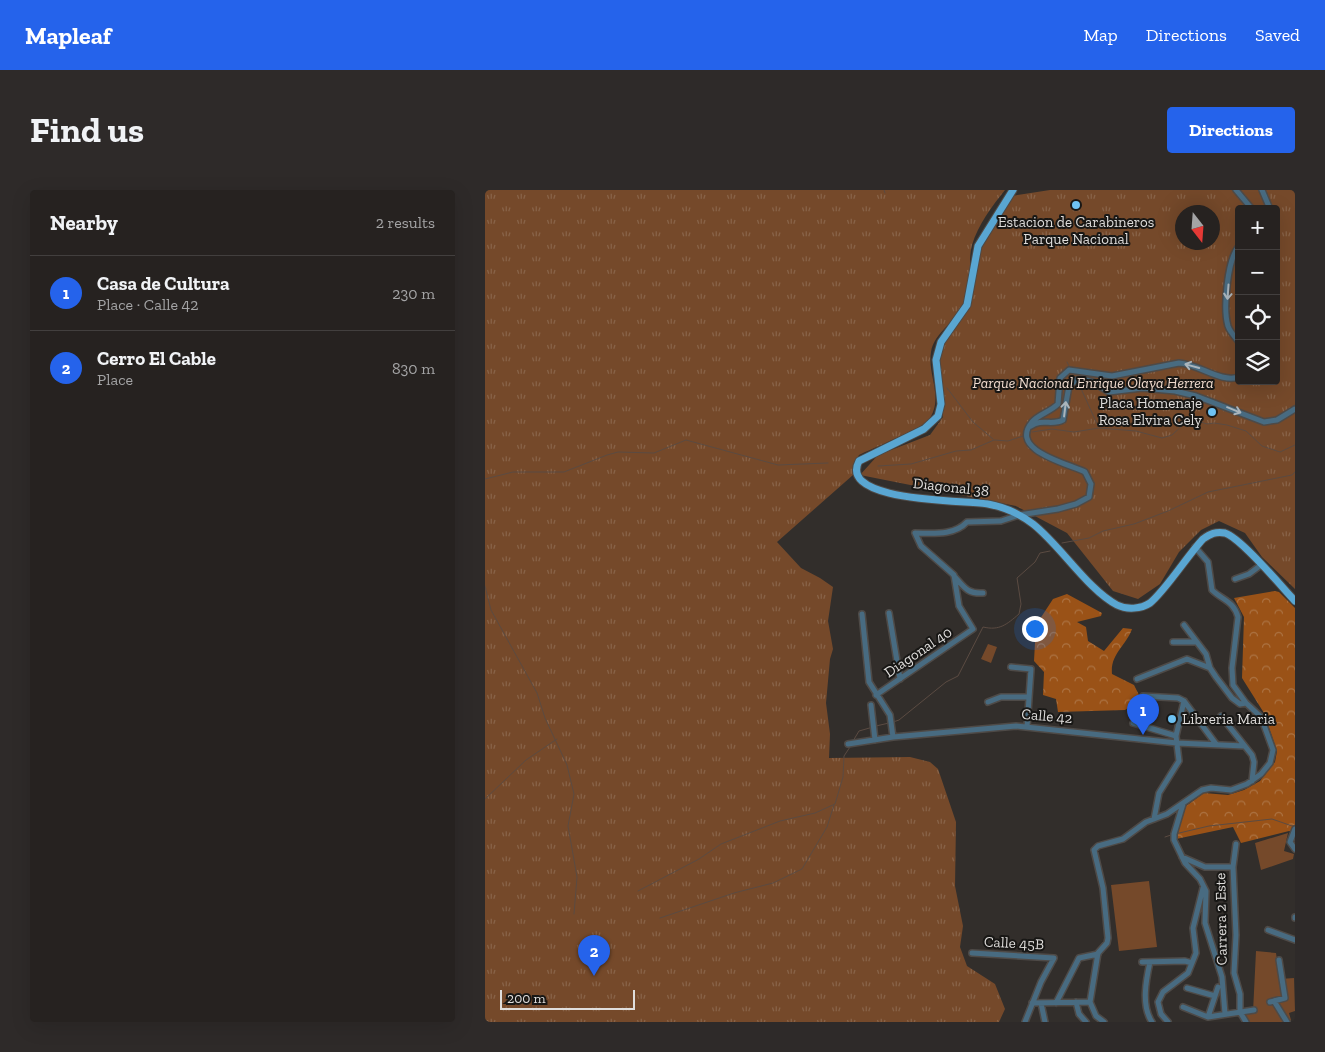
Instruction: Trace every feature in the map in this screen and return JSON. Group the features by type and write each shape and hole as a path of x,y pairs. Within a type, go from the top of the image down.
{"main road":[{"name":"Diagonal 38","path":"1013,190 978,246 967,305 941,342 936,360 941,404 939,416 918,432 859,461 857,472 862,481 871,487 895,495 930,500 979,502 1019,515 1034,525 1104,595 1125,608 1143,606 1150,603 1195,547"},
{"path":"1195,547 1209,535 1227,534 1235,538 1295,601"}],"street":[{"path":"1236,190 1249,205"},
{"path":"1262,190 1268,205"},
{"path":"1237,250 1230,264 1227,318 1229,328 1238,340"},
{"path":"983,593 974,594 965,590 954,575 921,546 915,533 947,532 963,526 967,522 1001,521 1019,515 1084,501 1092,492 1091,484 1085,472 1042,454 1028,440 1029,428 1035,420 1057,404 1060,378 1071,369 1112,376 1185,364 1224,377 1235,376"},
{"path":"1029,428 1039,422 1055,423 1063,420 1069,386 1076,380 1082,379 1093,382 1109,392 1142,388 1175,391 1195,396 1265,422 1277,420 1295,409"},
{"path":"1104,1022 1095,1014 1091,1002 1098,954 1108,938 1103,888 1094,850 1098,846 1123,839 1140,825 1164,816 1207,788 1231,790 1252,781 1270,763 1273,750 1261,717 1236,690 1232,676 1239,617 1230,602 1213,590 1209,562 1195,547"},
{"path":"1235,579 1249,574 1261,565"},
{"name":"Diagonal 40","path":"876,696 973,629 959,606 954,575"},
{"path":"889,613 900,679"},
{"path":"862,614 869,682 876,696 890,715 893,737"},
{"path":"1184,625 1206,654 1210,668 1232,698 1240,704 1246,703"},
{"path":"1173,642 1196,642"},
{"path":"1137,680 1187,659 1210,668"},
{"path":"1011,668 1031,669 1027,727"},
{"path":"1143,696 1178,698 1184,701 1216,744"},
{"path":"987,702 1001,697 1028,697"},
{"path":"1154,819 1159,793 1179,762 1176,736 1184,701"},
{"path":"871,705 875,740"},
{"path":"1221,716 1253,759 1252,781"},
{"path":"1133,723 1176,736"},
{"name":"Calle 42","path":"848,744 893,737 1009,726 1177,743 1244,746"},
{"path":"1154,740 1160,730"},
{"path":"1183,803 1174,834 1182,857 1204,885 1206,898 1205,923 1223,977 1225,1014"},
{"path":"1293,831 1290,842 1295,849"},
{"name":"Carrera 2 Este","path":"1236,844 1233,867 1236,935 1234,973 1240,994 1241,1012 1246,1022"},
{"path":"1182,857 1205,868 1233,867"},
{"path":"1168,1022 1159,1010 1160,997 1188,973 1196,953 1193,936 1194,919 1204,885"},
{"path":"1268,930 1295,940"},
{"name":"Calle 45B","path":"972,954 1054,958 1032,1004"},
{"path":"1056,1003 1079,958 1098,954"},
{"path":"1279,960 1285,998 1272,1002 1287,1022"},
{"path":"1142,962 1185,961 1192,963"},
{"path":"1151,962 1146,993 1147,1012 1152,1022"},
{"path":"1208,1017 1219,987"},
{"path":"1187,988 1215,996"},
{"path":"1075,1002 1079,1014 1086,1022"},
{"path":"1025,1022 1032,1004 1091,1002"},
{"path":"1041,1003 1045,1022"},
{"path":"1183,1007 1208,1017 1254,1010"}],"green space":[{"path":"485,190 1005,190 990,209 972,245 970,288 966,302 958,315 941,332 933,345 930,361 935,404 928,421 908,433 859,455 853,465 853,475 777,542 801,568 833,587 828,621 833,649 830,659 826,703 830,734 829,758 910,757 930,762 938,769 956,822 955,886 963,926 960,947 967,966 995,984 1005,1009 999,1022 485,1022"},
{"name":"Parque Nacional Enrique Olaya Herrera","path":"1050,190 1295,190 1295,589 1262,557 1245,533 1219,521 1201,530 1179,552 1160,584 1138,599 1113,591 1067,533 1016,506 860,475 878,455 930,435 943,417 939,354 944,341 961,319 978,249 1012,196"},
{"path":"1275,591 1279,592 1295,608 1295,832 1289,831 1241,843 1233,827 1176,839 1186,806 1204,793 1228,795 1244,790 1260,781 1275,762 1277,751 1264,713 1242,678 1244,617 1234,598"},
{"path":"1067,594 1102,613 1101,616 1077,622 1086,627 1088,641 1104,651 1123,628 1132,629 1116,655 1112,667 1112,674 1134,685 1141,699 1125,710 1058,712 1056,699 1043,695 1044,672 1034,661 1036,625 1053,599"},
{"path":"988,644 997,647 991,663 981,659"},
{"path":"1288,833 1284,851 1294,854 1293,859 1261,870 1255,843"},
{"path":"1149,881 1157,947 1119,951 1111,885"},
{"path":"1256,951 1276,953 1280,979 1294,978 1295,1011 1289,1013 1291,1020 1289,1022 1246,1022 1241,1013 1253,1012"}],"waterway":[{"path":"1067,362 1070,368"},
{"path":"1078,382 1098,426"},
{"path":"947,388 973,422 993,439"},
{"path":"1032,432 1052,429 1074,432 1099,428 1136,431 1162,438 1172,435 1187,421 1195,420 1207,424 1227,425 1246,431 1262,446 1280,452 1295,445"},
{"path":"878,466 911,464 956,451 971,450 994,440 1008,441 1023,436"},
{"path":"485,479 513,472 564,472 618,452 654,453 686,440 778,465 828,463"},
{"path":"1062,543 1089,538 1103,531 1134,524 1168,511 1208,492 1292,475 1295,472"},
{"path":"893,722 899,720 946,682 958,676 983,627 999,627 1007,624 1019,614 1021,604 1017,578 1035,562 1040,553 1050,551"},
{"path":"485,586 491,610 537,693 545,718 567,765 574,794 568,826 577,877 574,914"},
{"path":"876,726 889,723"},
{"path":"853,741 859,731 873,727"},
{"path":"485,799 526,760 557,739"},
{"path":"638,891 699,859 721,844 780,821 815,813 835,804 843,777 844,756 850,747"},
{"path":"660,918 734,893 773,883 802,869 827,827 834,805"},
{"path":"1175,834 1209,826 1272,819 1295,827"},
{"path":"1165,837 1171,835"}],"place":[{"name":"Estacion de Carabineros Parque Nacional","path":"1076,205"},
{"name":"Placa Homenaje Rosa Elvira Cely","path":"1212,412"},
{"name":"Libreria Maria","path":"1172,719"},
{"name":"Casa de Cultura","path":"1143,735"},
{"name":"Cerro El Cable","path":"594,976"}]}
